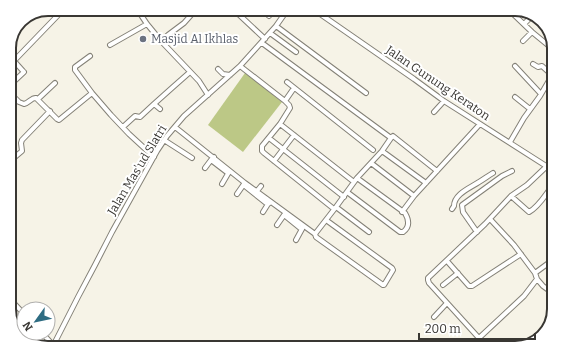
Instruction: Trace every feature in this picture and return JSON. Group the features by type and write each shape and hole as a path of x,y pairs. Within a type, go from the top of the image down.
{"street":[{"path":"16,59 57,16"},
{"path":"142,16 161,41 199,81 208,95"},
{"path":"161,41 184,23 190,16"},
{"path":"240,16 264,41 391,138 393,136 437,171"},
{"name":"Jalan Mas'ud Slatri","path":"56,341 112,232 164,140 184,116 240,66 264,41 283,16"},
{"name":"Jalan Gunung Keraton","path":"323,16 414,78 444,101 547,166"},
{"path":"516,16 546,44"},
{"path":"524,24 529,19"},
{"path":"110,45 147,24"},
{"path":"276,26 366,92"},
{"path":"523,41 532,32"},
{"path":"270,33 296,52"},
{"path":"90,56 75,67 75,70 111,114 140,145 154,157"},
{"path":"16,63 24,72 16,79"},
{"path":"533,64 542,66 547,70"},
{"path":"240,66 285,101 290,108 280,124 262,146 262,151 335,208 369,232"},
{"path":"515,66 541,94"},
{"path":"218,69 223,74 230,75"},
{"path":"123,127 135,116 140,117 190,72"},
{"path":"287,82 373,150"},
{"path":"38,99 55,83"},
{"path":"510,142 547,84"},
{"path":"285,101 294,88"},
{"path":"16,98 23,104 27,103 34,97 38,99 58,120 92,92"},
{"path":"515,97 530,109"},
{"path":"434,112 444,101"},
{"path":"154,104 160,109"},
{"path":"16,156 22,151 22,140 50,111"},
{"path":"280,124 355,180 406,215 408,222 407,228 404,232 402,232 347,192"},
{"path":"402,212 414,196 480,124"},
{"path":"175,126 212,158 269,203"},
{"path":"274,161 294,135"},
{"path":"269,138 344,196"},
{"path":"315,234 355,180 382,151 391,138"},
{"path":"164,140 192,158"},
{"path":"382,151 426,183"},
{"path":"205,168 212,158"},
{"path":"371,163 414,196"},
{"path":"482,341 429,283 428,278 477,232 511,196 527,185 547,166"},
{"path":"222,184 229,171"},
{"path":"462,205 502,176 512,171"},
{"path":"452,209 454,206 453,204 463,192 493,173"},
{"path":"237,194 245,183"},
{"path":"245,183 248,189 302,227 315,234 316,237 384,285 393,270 392,268 326,220"},
{"path":"257,192 261,186"},
{"path":"511,196 528,212 530,212 547,193"},
{"path":"457,199 462,205 463,212 477,232"},
{"path":"263,212 269,203"},
{"path":"277,225 285,214"},
{"path":"490,219 514,245 535,273 537,279 547,289"},
{"path":"296,240 302,227"},
{"path":"447,260 469,286 472,286 521,254"},
{"path":"535,273 547,264"},
{"path":"443,285 458,273"},
{"path":"479,338 524,296 537,279"},
{"path":"434,317 447,304"}],"green space":[{"path":"245,73 282,102 243,152 208,125"}],"place":[{"name":"Masjid Al Ikhlas","path":"143,39"}]}
